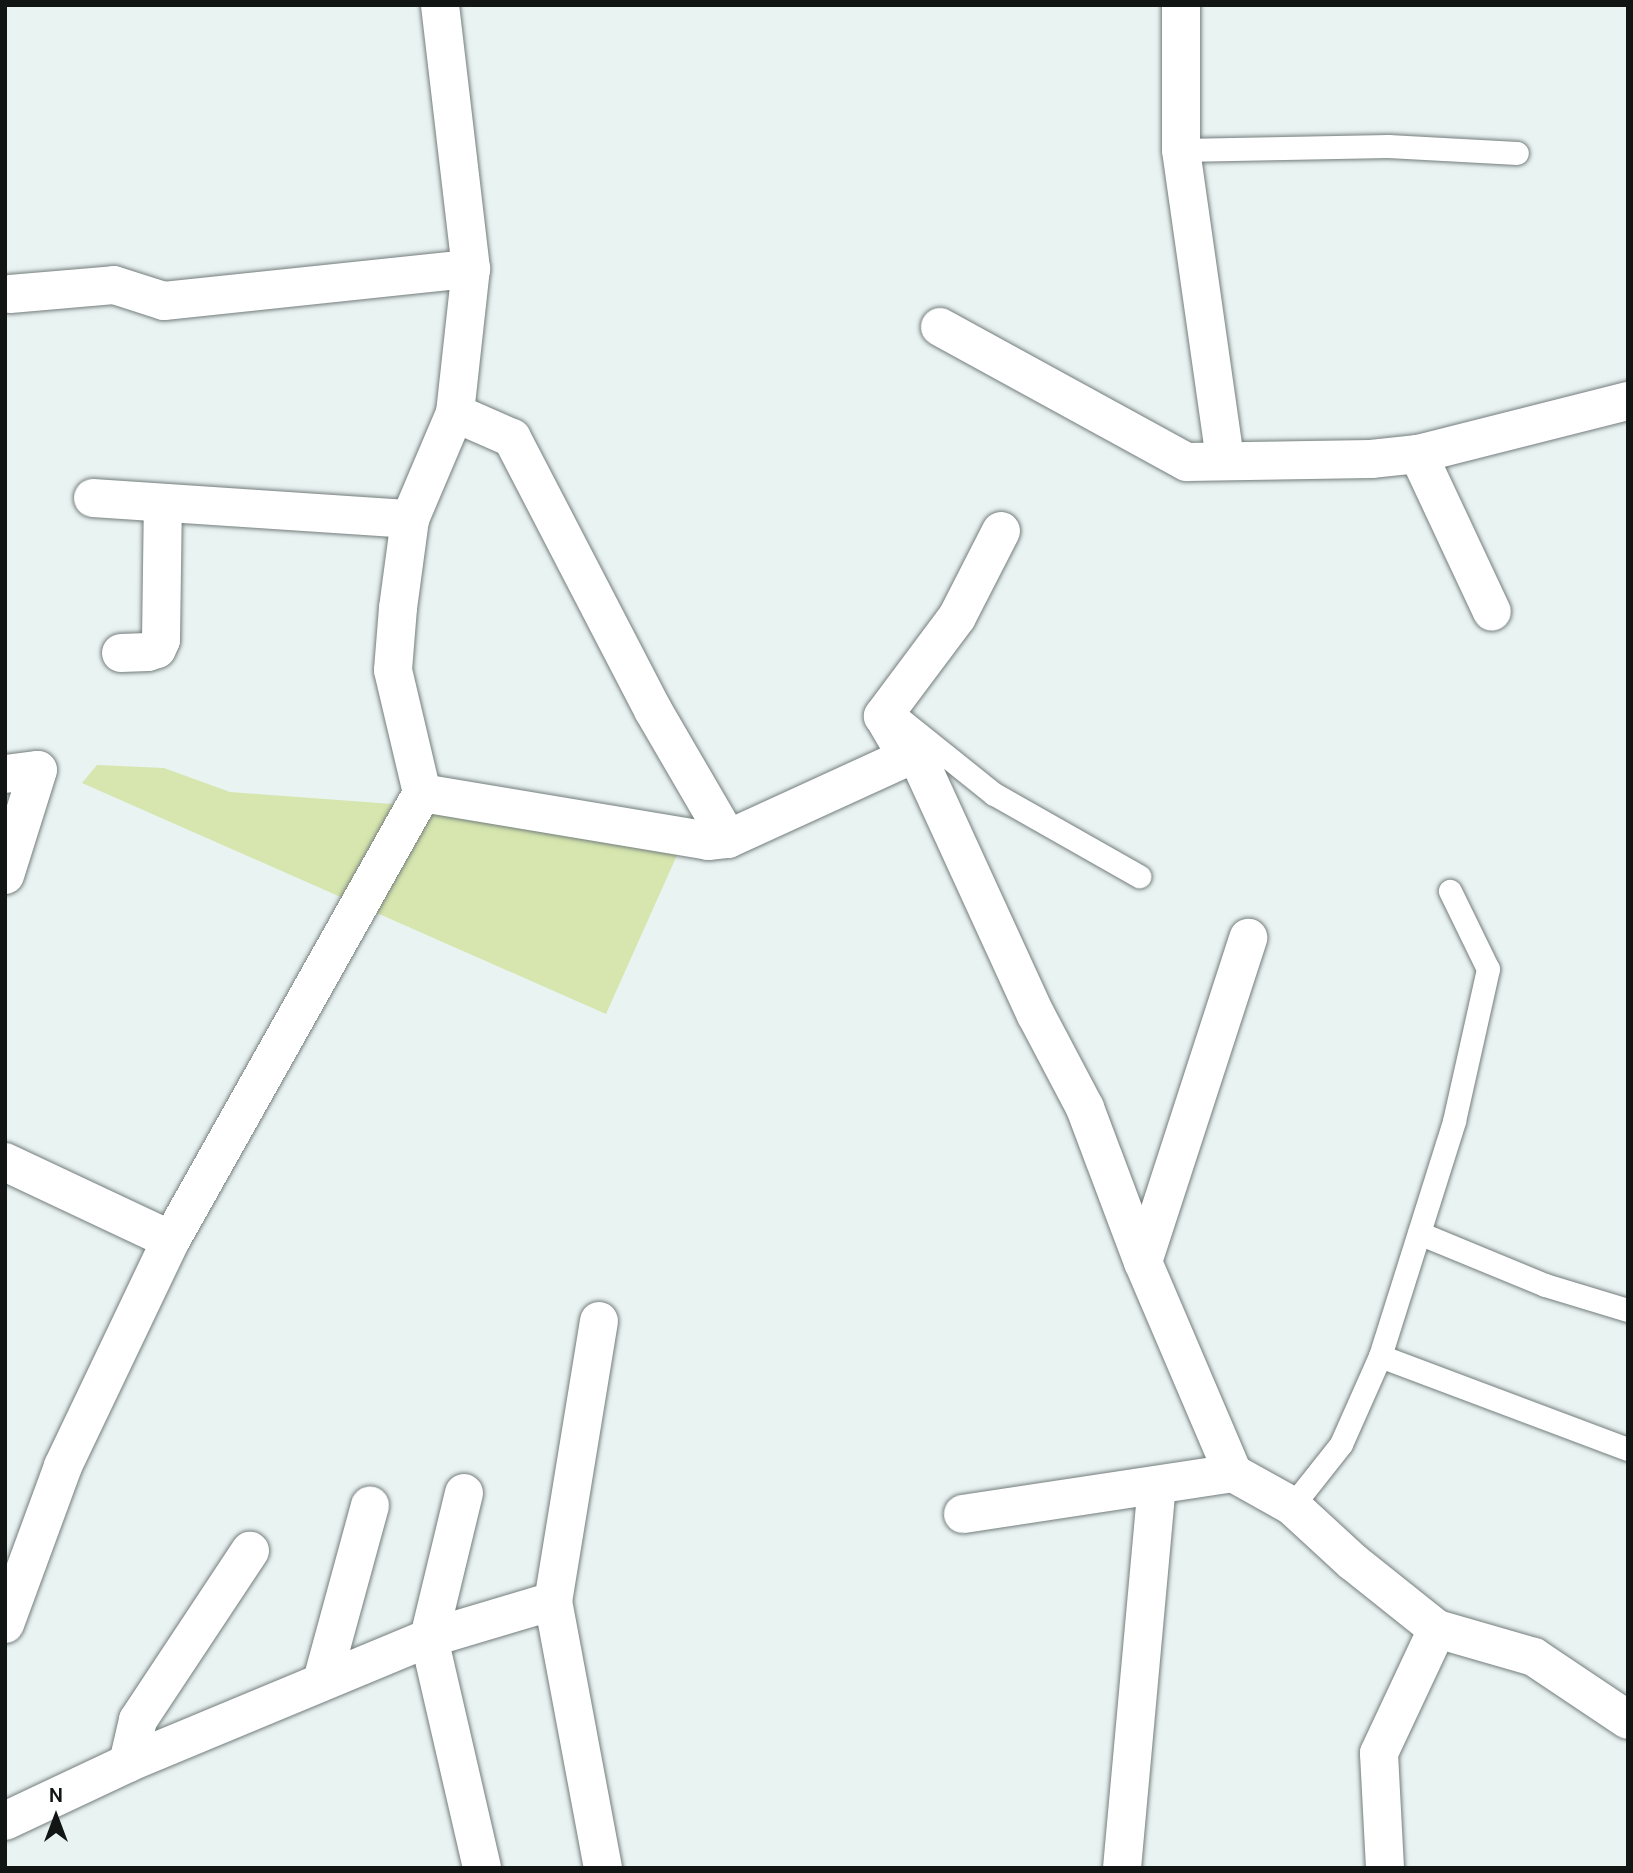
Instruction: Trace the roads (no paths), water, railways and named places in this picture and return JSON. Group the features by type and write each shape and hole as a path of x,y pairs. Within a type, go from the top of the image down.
{"street":[{"path":"5,1624 63,1466 171,1240 422,793 393,670 410,519 455,413 471,270 440,5"},
{"path":"1181,5 1181,150 1225,460"},
{"path":"10,293 114,285 164,301 471,270"},
{"path":"940,327 1187,462 1371,459 1418,454 1628,401"},
{"path":"455,413 512,438 653,710 727,839"},
{"path":"1418,454 1492,612"},
{"path":"93,498 410,519"},
{"path":"121,653 148,652 157,649 162,640 163,503"},
{"path":"1001,531 957,617 886,708 883,716 907,757 920,762 1036,1015 1085,1108 1143,1262 1233,1473 1293,1506 1353,1562 1437,1629 1534,1657 1626,1712"},
{"path":"422,793 708,841 727,839 907,757"},
{"path":"5,774 38,770 5,875"},
{"path":"1143,1262 1248,938"},
{"path":"5,1162 171,1240"},
{"path":"600,1321 553,1601 603,1868"},
{"path":"963,1514 1157,1487 1233,1473"},
{"path":"1122,1868 1157,1487"},
{"path":"464,1493 429,1638 482,1868"},
{"path":"322,1681 370,1505"},
{"path":"128,1763 138,1720 250,1551"},
{"path":"5,1821 128,1763 429,1638 553,1601"},
{"path":"1385,1868 1379,1753 1437,1629"}],"lane":[{"path":"1181,150 1388,146 1517,153"},
{"path":"886,708 994,794 1139,876"},
{"path":"1293,1506 1341,1444 1380,1356 1454,1121 1488,969 1450,891"},
{"path":"1419,1233 1545,1285 1628,1310"},
{"path":"1380,1356 1628,1449"}]}
